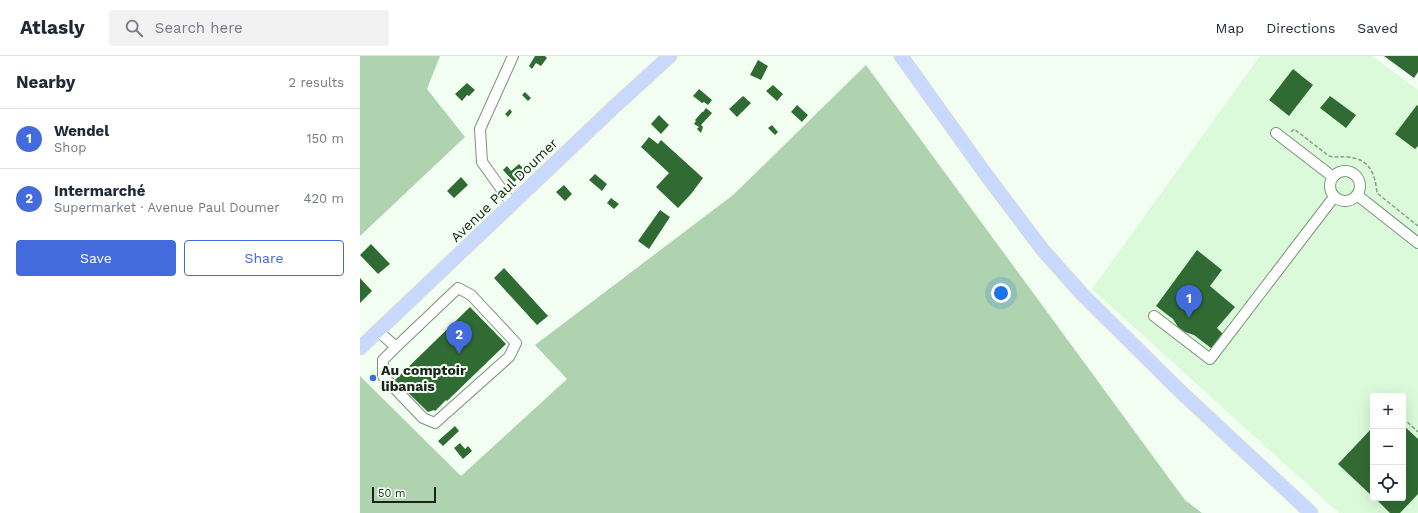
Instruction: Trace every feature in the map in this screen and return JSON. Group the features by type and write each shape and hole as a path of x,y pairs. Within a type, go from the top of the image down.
{"main road":[{"name":"Avenue Paul Doumer","path":"360,348 670,56"},
{"path":"901,56 987,176 1042,249 1082,294 1181,392 1311,513"}],"street":[{"path":"512,204 482,162 480,129 513,56"},
{"path":"1280,136 1333,177"},
{"path":"1340,172 1348,172 1355,176 1360,188 1357,195 1346,201 1334,197 1330,190 1333,177 1340,172"},
{"path":"1357,195 1418,242"},
{"path":"1154,316 1210,359 1334,197"},
{"path":"458,288 471,295 516,343 509,357 435,423 423,418 383,376 383,360 396,347 458,288"},
{"path":"378,331 396,347"}],"path":[{"path":"1280,136 1294,130 1329,156 1334,158 1349,157 1364,162 1371,169 1375,177 1377,193 1418,226"},
{"path":"1406,421 1418,432"}],"shaded area":[{"path":"360,56 440,56 427,89 465,137 360,236"},
{"path":"1260,56 1372,56 1418,90 1418,513 1339,513 1092,289"},
{"path":"866,65 1185,500 1202,513 360,513 360,376 461,476 567,379 535,345 733,195"}],"building":[{"path":"535,56 545,56 547,58 541,66 536,63 532,69 529,66"},
{"path":"1384,56 1418,56 1418,72 1414,78"},
{"path":"758,60 768,66 761,80 750,75"},
{"path":"1293,69 1313,85 1289,116 1269,100"},
{"path":"467,83 475,90 469,96 467,95 462,101 455,94"},
{"path":"773,85 783,94 777,101 766,91"},
{"path":"699,89 712,100 708,105 704,102 702,103 693,96"},
{"path":"525,92 531,98 528,101 522,95"},
{"path":"743,96 751,103 737,117 729,109"},
{"path":"1330,96 1356,115 1346,128 1320,108"},
{"path":"797,105 808,115 802,122 791,112"},
{"path":"1417,105 1418,146 1415,149 1395,134"},
{"path":"706,108 712,113 701,125 703,127 701,133 697,129 699,127 694,124 696,121 695,120"},
{"path":"510,109 512,112 508,117 505,114"},
{"path":"659,115 669,125 661,134 651,124"},
{"path":"772,125 778,132 775,135 768,128"},
{"path":"649,137 658,144 661,140 703,178 678,208 656,187 669,173 641,147"},
{"path":"519,164 526,171 514,182 503,170 507,166 511,171"},
{"path":"595,174 607,184 602,191 589,180"},
{"path":"461,177 468,185 454,198 447,191"},
{"path":"564,185 572,194 565,201 556,192"},
{"path":"611,198 619,204 614,209 607,203"},
{"path":"660,210 670,217 649,249 638,241"},
{"path":"371,244 390,264 378,274 360,255"},
{"path":"1197,250 1222,270 1210,286 1235,307 1217,328 1223,334 1211,348 1194,335 1185,332 1178,327 1173,319 1156,306"},
{"path":"504,268 548,316 537,325 494,278"},
{"path":"360,278 372,291 360,303"},
{"path":"470,307 506,344 447,401 446,400 435,411 428,412 395,380"},
{"name":"Au comptoir libanais","path":"372,373 377,379 374,382 369,377"},
{"path":"455,426 459,431 443,446 438,441"},
{"path":"1406,428 1418,439 1418,494 1400,513 1390,513 1378,501 1406,501"},
{"path":"1370,430 1370,494 1338,464"},
{"path":"460,443 465,449 468,446 472,451 463,459 454,448"}],"place":[{"name":"Wendel","path":"1189,318"},
{"name":"Intermarché","path":"459,354"},
{"name":"Au comptoir libanais","path":"373,378"}]}
